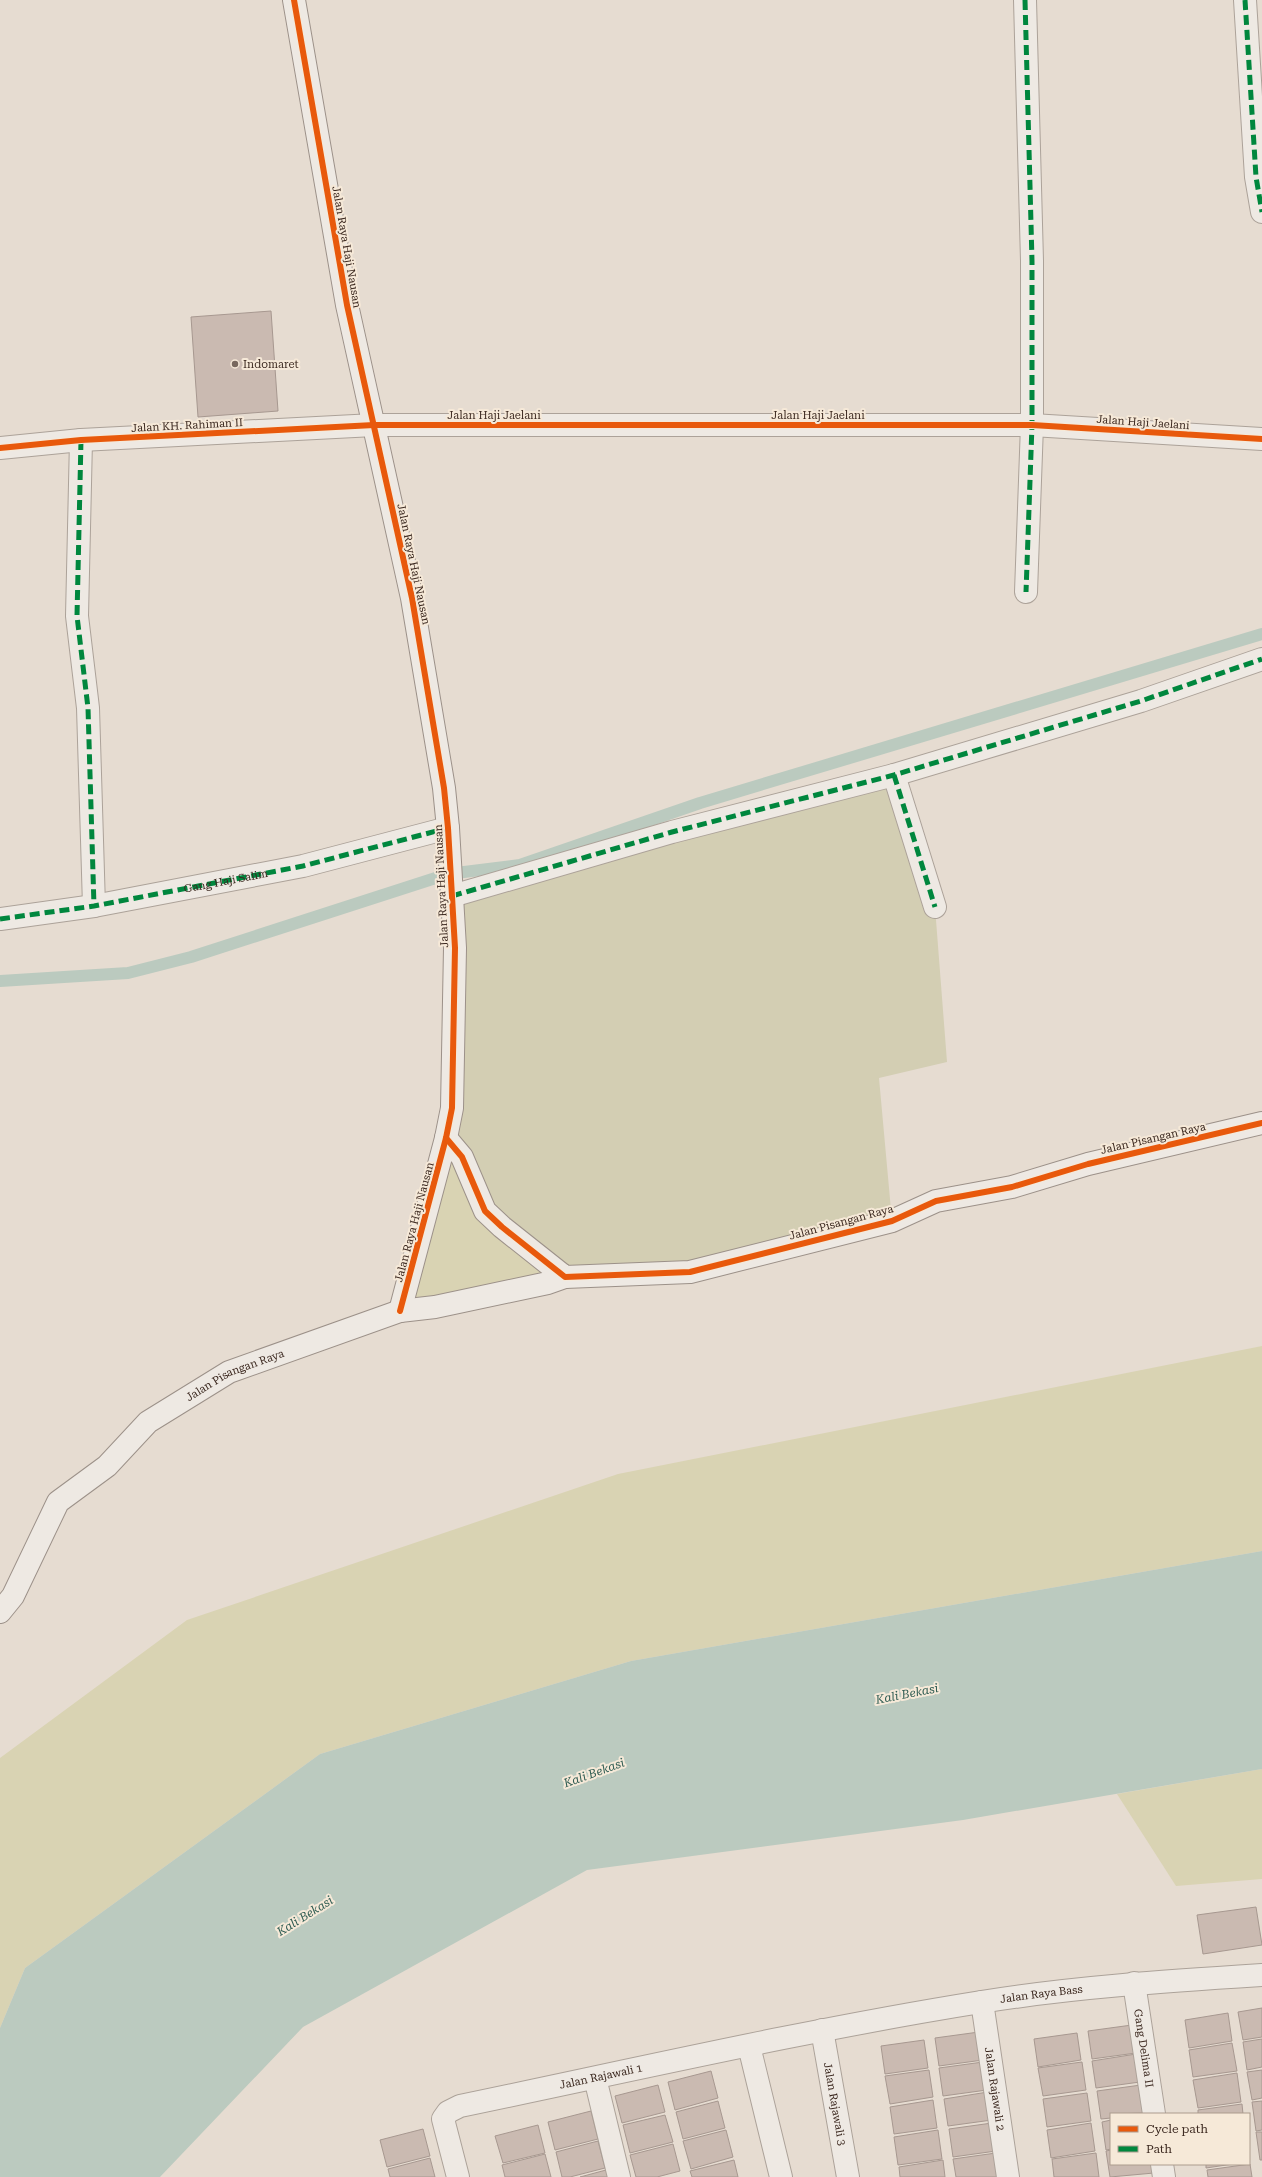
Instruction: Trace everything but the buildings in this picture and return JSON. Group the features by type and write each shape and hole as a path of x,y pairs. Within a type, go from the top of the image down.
{"street":[{"name":"Jalan Raya Haji Nausan","path":"294,0 347,305 412,598 444,788 448,828 455,948 452,1108 446,1138 400,1311"},
{"path":"1025,0 1032,261 1032,425 1026,592"},
{"path":"1245,0 1256,177 1262,212"},
{"name":"Jalan Haji Jaelani","path":"374,425 1032,425 1262,439"},
{"name":"Jalan KH. Rahiman II","path":"0,448 81,440 374,425"},
{"path":"81,440 77,616 88,708 94,906"},
{"path":"452,896 672,832 894,775 1141,701 1262,659"},
{"path":"894,775 935,907"},
{"name":"Gang Haji Salim","path":"0,919 94,906 303,866 448,828"},
{"name":"Jalan Pisangan Raya","path":"0,1612 13,1596 58,1502 107,1466 148,1422 229,1372 400,1311 435,1307 548,1283 565,1277 690,1272 892,1221 936,1201 1012,1187 1088,1164 1262,1123"},
{"path":"446,1138 462,1157 485,1211 502,1227 565,1277"},
{"name":"Jalan Raya Bass","path":"822,2030 982,2002 1134,1983 1262,1975"},
{"name":"Gang Delima II","path":"1134,1983 1154,2113"},
{"name":"Jalan Rajawali 2","path":"982,2002 1008,2177"},
{"name":"Jalan Rajawali 1","path":"458,2177 443,2119 448,2112 460,2106 822,2030"},
{"name":"Jalan Rajawali 3","path":"822,2030 848,2177"},
{"path":"748,2046 781,2177"},
{"path":"595,2078 619,2177"},
{"path":"1162,2165 1164,2177"}],"shaded area":[{"path":"894,775 935,907 947,1062 879,1078 892,1221 690,1272 565,1277 502,1227 462,1157 452,1108 452,896"},
{"path":"446,1138 563,1278 400,1311"},
{"path":"1262,1346 1262,1551 631,1661 320,1754 25,1968 0,2028 0,1758 187,1620 618,1474"},
{"path":"1262,1769 1262,1879 1176,1886 1117,1794"}],"water":[{"name":"Kali Bekasi","path":"1262,1551 1262,1769 963,1820 587,1870 303,2027 160,2177 0,2177 0,2028 25,1968 320,1754 631,1661"}],"waterway":[{"path":"0,981 128,973 191,957 448,874 520,865 700,803 1262,634"}],"marked path":[{"path":"1025,0 1032,261 1032,425 1026,592"},
{"path":"1245,0 1256,177 1262,212"},
{"path":"81,440 77,616 88,708 94,906"},
{"path":"452,896 672,832 894,775 1141,701 1262,659"},
{"path":"894,775 935,907"},
{"path":"0,919 94,906 303,866 448,828"}],"cycle path":[{"path":"294,0 347,305 412,598 444,788 448,828 455,948 452,1108 446,1138 400,1311"},
{"path":"0,448 81,440 374,425 1032,425 1262,439"},
{"path":"446,1138 462,1157 485,1211 502,1227 565,1277 690,1272 892,1221 936,1201 1012,1187 1088,1164 1262,1123"}],"place":[{"name":"Indomaret","path":"235,364"}]}
